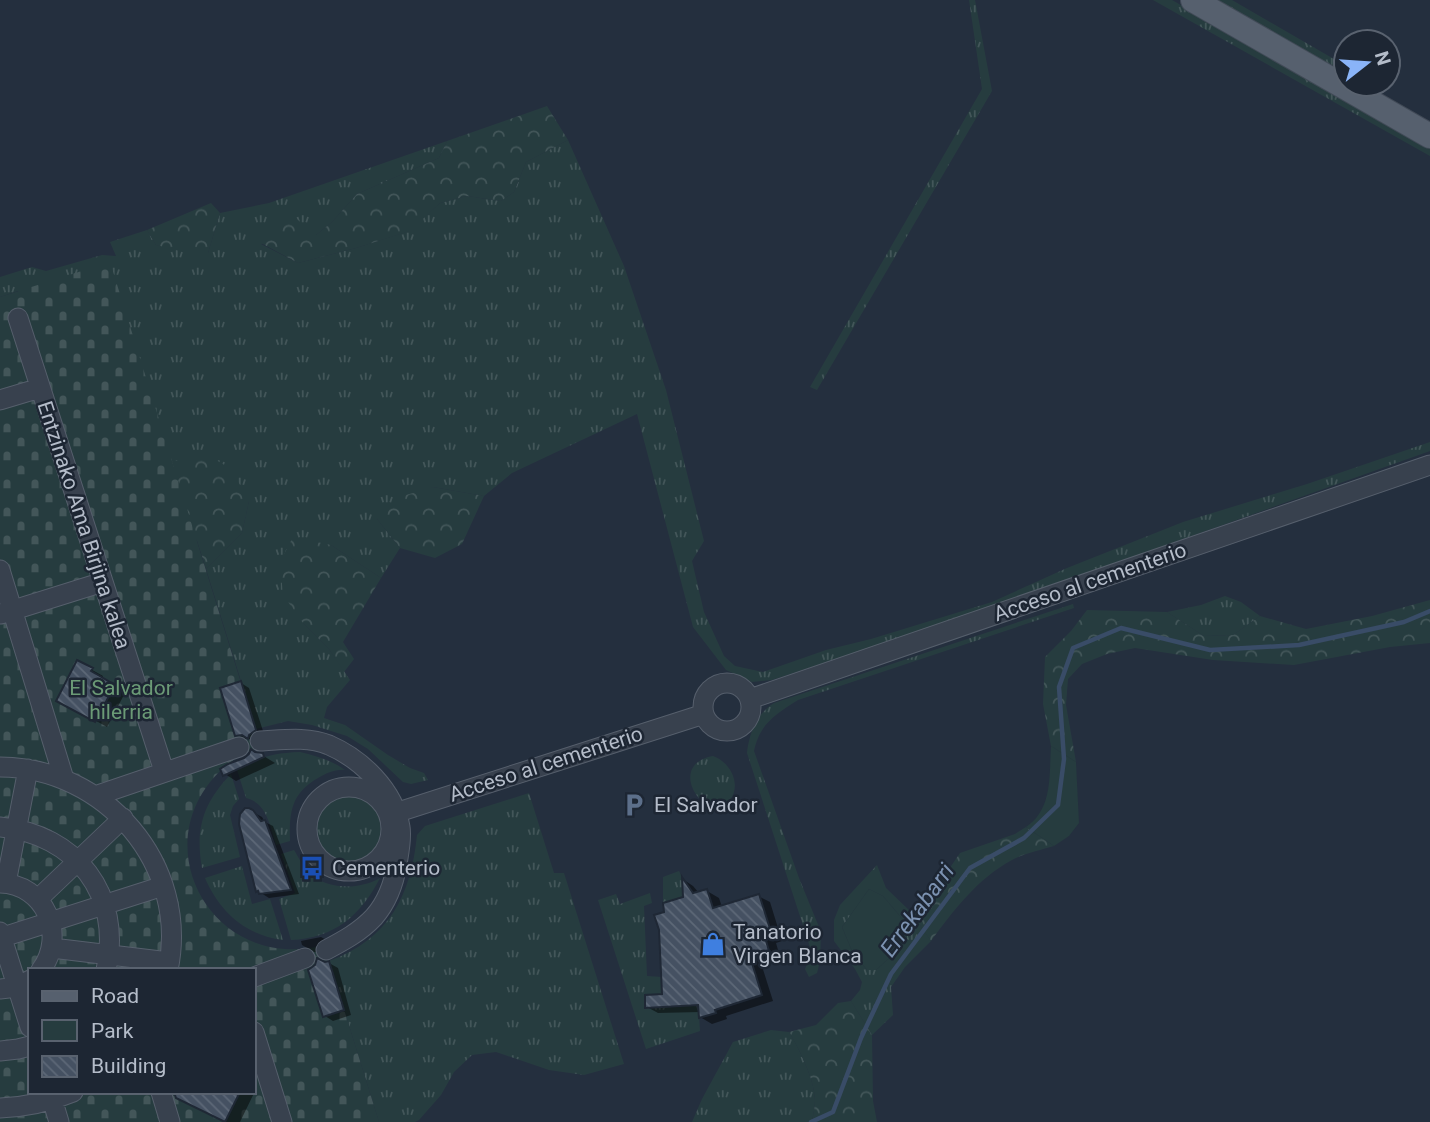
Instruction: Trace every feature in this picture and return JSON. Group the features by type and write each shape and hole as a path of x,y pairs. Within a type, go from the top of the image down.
{"main road":[{"path":"1193,0 1430,136"}],"street":[{"name":"Entzinako Ama Birjina kalea","path":"18,318 164,771"},
{"path":"0,400 40,388"},
{"name":"Acceso al cementerio","path":"750,699 1430,464"},
{"path":"0,570 6,612 64,779"},
{"path":"6,612 103,582"},
{"path":"732,683 740,686 750,699 748,719 739,729 723,731 714,728 704,714 704,698 716,685 732,683"},
{"name":"Acceso al cementerio","path":"393,814 704,714"},
{"path":"260,741 300,739 327,744 354,758 387,794 400,828 396,873 388,896 363,928 326,950"},
{"path":"95,796 239,747"},
{"path":"0,767 28,769 64,779 95,796 123,818 147,850 163,886 171,924 169,966 107,962 52,948"},
{"path":"28,769 8,828 3,883 29,891 46,909 53,934 52,948 42,968"},
{"path":"354,787 370,792 393,814 386,849 375,862 361,870 344,871 329,866 316,855 309,840 307,824 312,808 323,796 338,788 354,787"},
{"path":"38,899 123,818"},
{"path":"8,828 33,833 65,849 94,881 105,904 110,930 107,962"},
{"path":"28,1021 1,936 163,886"},
{"path":"256,976 305,958"},
{"path":"256,1038 282,1122"},
{"path":"0,1051 28,1046"},
{"path":"162,1094 170,1122"},
{"path":"0,1108 27,1106 51,1096 60,1122"}],"green space":[{"path":"969,0 975,0 992,91 817,390 810,387 982,89"},
{"path":"1153,0 1172,0 1332,92 1332,98 1343,98 1430,148 1430,156"},
{"path":"1214,0 1232,0 1332,58 1332,67"},
{"path":"547,106 568,140 526,162 514,192 501,201 467,196 440,203 410,231 298,263 261,243 265,222 292,215 316,235 332,222 357,194 439,158 447,141"},
{"path":"568,140 624,266 666,390 704,541 692,561 704,612 724,656 735,666 763,672 826,650 992,602 1067,568 1183,522 1430,442 1430,451 976,613 772,680 752,682 726,670 693,627 637,414 512,473 484,496 433,487 377,519 400,548 381,578 331,545 303,623 329,649 350,680 327,707 324,718 345,725 388,755 424,773 428,780 411,784 403,782 368,749 347,736 312,725 288,721 256,729 206,569 242,533 249,501 197,541 18,291 0,297 0,277 32,267 46,271 102,255 116,256 110,242 147,230 156,245 208,253 220,213 269,203 447,141 439,158 357,194 332,222 316,235 261,244 298,263 409,231 440,203 467,196 501,201 514,192 526,162"},
{"path":"211,203 220,213 208,253 189,253 156,245 147,230"},
{"name":"El Salvador hilerria","path":"110,262 261,747 228,764 202,794 189,828 189,862 200,894 220,920 248,940 283,949 324,945 379,1122 0,1122 0,297"},
{"path":"203,452 231,469 249,501 242,533 206,569 172,462"},
{"path":"433,487 484,496 462,544 435,558 400,548 377,519 396,498"},
{"path":"293,537 331,545 381,578 343,642 354,659 344,672 329,649 303,623 283,595 280,562"},
{"path":"1225,596 1241,602 1260,616 1233,635 1204,636 1167,612 1201,605"},
{"path":"1430,600 1430,643 1390,647 1294,665 1213,660 1135,648 1107,654 1082,664 1068,679 1066,705 1076,762 1051,746 1043,704 1045,657 1087,610 1167,612 1204,636 1233,635 1260,616 1306,629 1372,616"},
{"path":"1073,604 1074,608 798,700 776,715 760,733 754,751 821,932 817,973 809,977 805,969 810,947 747,753 752,731 763,712 774,703"},
{"path":"1051,746 1076,762 1079,823 1069,836 1054,846 1026,827 1035,820 1045,801"},
{"path":"300,752 329,761 345,770 325,774 302,790 291,813 290,841 276,845 267,816 259,805 246,798 237,770 267,756"},
{"path":"713,756 729,768 735,787 730,800 721,807 702,801 694,792 691,781 691,771 698,762"},
{"path":"231,774 239,799 230,815 240,857 202,868 200,841 203,817 214,795"},
{"path":"529,793 554,873 564,873 624,1064 584,1075 549,1070 496,1052 472,1055 454,1072 441,1095 419,1120 379,1122 329,961 367,941 382,928 393,913 409,877 417,835 425,826"},
{"path":"348,796 371,806 381,829 371,852 348,862 325,852 315,829 325,806"},
{"path":"1026,827 1054,846 1017,858 988,876 958,906 931,941 911,912 928,900 960,853 1015,834"},
{"path":"294,850 310,874 326,883 344,887 363,885 380,878 364,903 345,922 321,935 291,940 279,899 295,893 281,854"},
{"path":"877,865 886,888 911,912 931,941 905,967 891,987 893,1015 872,1035 851,1001 860,990 862,982 834,941 834,920 840,905","holes":["869,889 883,896 905,922 907,937 896,952 876,970 867,970 852,951 842,927"]},
{"path":"242,866 252,904 270,899 283,940 257,933 235,920 218,901 205,878"},
{"path":"679,871 683,879 683,897 663,903 663,877"},
{"path":"869,889 883,896 905,922 907,937 896,952 876,970 867,970 852,951 842,927"},
{"path":"650,893 652,903 644,906 647,976 662,977 663,994 645,995 645,1007 688,1006 688,993 697,984 700,1031 646,1049 598,900 616,894 620,904"},
{"path":"851,1001 872,1035 873,1101 877,1122 812,1122 815,1100 812,1084 802,1056 789,1032 816,1025 838,1003"},
{"path":"771,1030 789,1032 802,1056 814,1092 812,1122 692,1122 733,1042"}],"building":[{"path":"77,660 93,668 91,671 115,685 95,722 56,701"},
{"path":"241,681 256,730 248,739 242,735 235,736 220,688"},
{"path":"251,749 263,753 264,757 223,776 220,769 244,758"},
{"path":"245,808 253,810 261,821 265,820 291,890 259,894 256,892 239,824 240,814"},
{"name":"Tanatorio Virgen Blanca","path":"682,877 693,893 707,889 713,908 759,894 772,935 765,937 769,951 750,957 762,995 699,1018 698,1005 645,1008 645,995 662,994 659,930 654,915 664,912 663,903 683,897"},
{"path":"317,958 329,961 344,1010 323,1017 308,970 315,965"},
{"path":"175,1094 239,1094 225,1122 176,1098"}],"waterway":[{"name":"Errekabarri","path":"811,1122 833,1112 861,1038 891,974 970,868 1024,838 1058,805 1064,759 1059,687 1073,648 1121,628 1210,650 1299,645 1404,622 1430,611"}],"place":[{"name":"El Salvador","path":"634,805"},
{"name":"Cementerio","path":"312,868"},
{"name":"Tanatorio Virgen Blanca","path":"713,944"}]}
